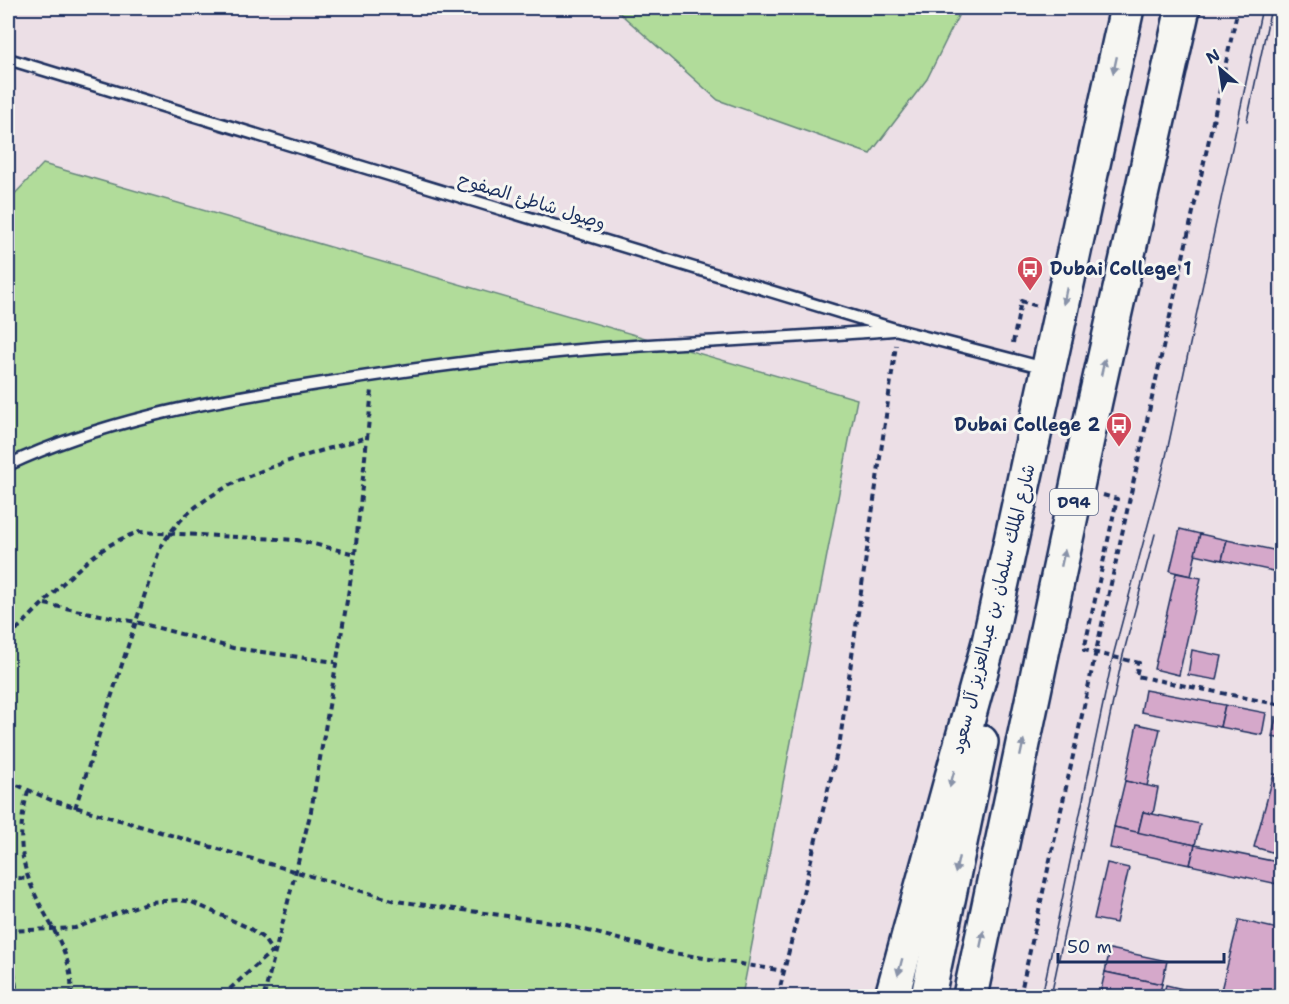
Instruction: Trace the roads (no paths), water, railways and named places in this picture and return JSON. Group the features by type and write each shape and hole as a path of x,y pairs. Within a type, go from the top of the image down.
{"main road":[{"name":"شارع الملك سلمان بن عبدالعزيز آل سعود","path":"892,996 989,642 1127,8"},
{"name":"D94","path":"970,996 1077,488 1183,8"},
{"path":"928,996 980,755 989,642"}],"lane":[{"name":"وصول شاطئ الصفوح","path":"8,59 898,330 1048,369"},
{"path":"8,465 93,432 173,410 428,366 603,348 777,340 898,330"}],"tram line":[{"path":"1042,996 1113,656 1165,461 1262,8"},
{"path":"1247,121 1271,8"},
{"path":"1051,996 1122,659 1155,534"}],"place":[{"name":"Dubai College 1","path":"1030,292"},
{"name":"Dubai College 2","path":"1119,448"}]}
